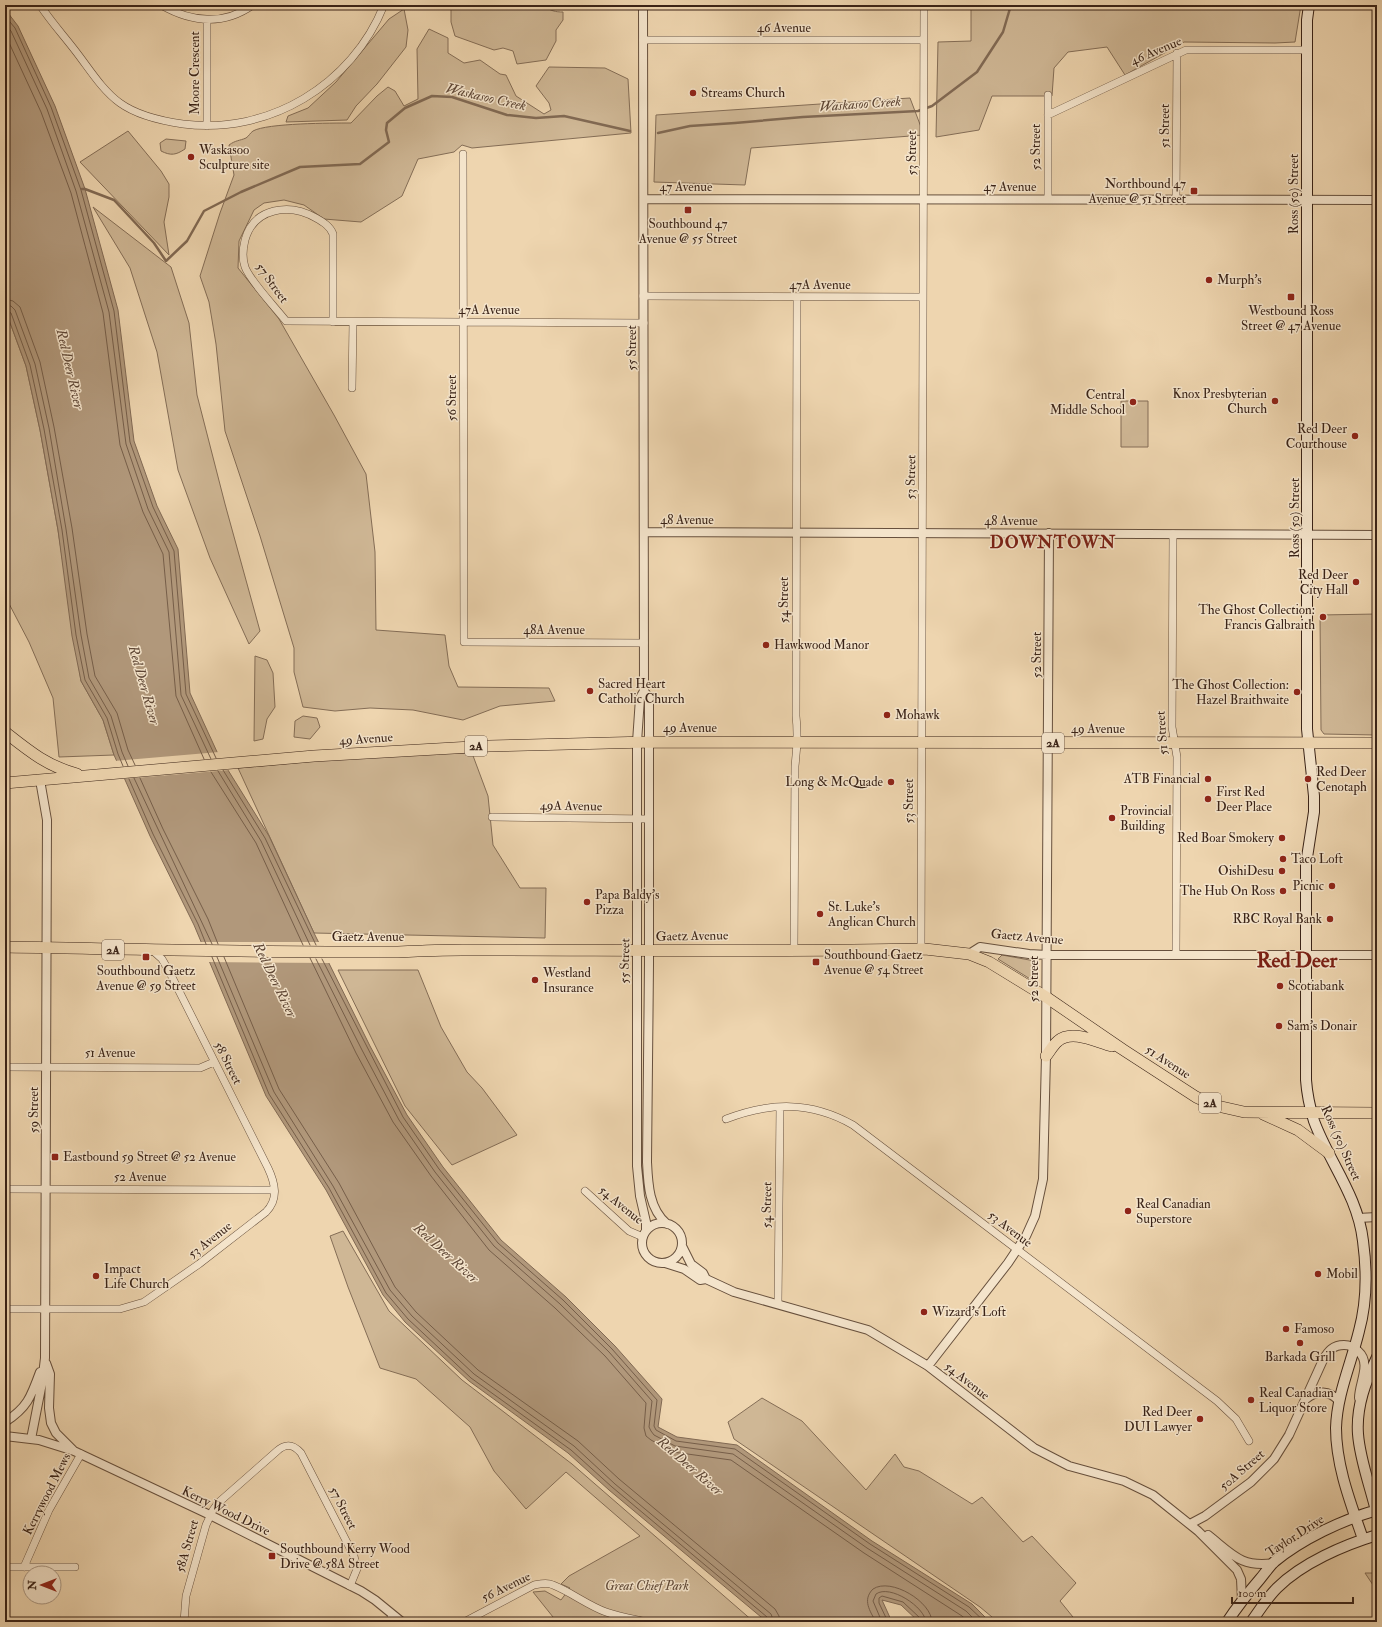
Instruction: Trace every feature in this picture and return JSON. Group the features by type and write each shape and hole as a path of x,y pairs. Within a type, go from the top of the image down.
{"main road":[{"name":"Ross (50) Street","path":"1309,5 1306,50 1308,535 1307,729 1313,781 1314,812 1306,864 1306,1080 1312,1112 1318,1130 1348,1189 1358,1218 1363,1240 1365,1263 1363,1315 1339,1401 1336,1427 1337,1443 1346,1488 1363,1539"},
{"path":"5,732 43,761 59,769 85,776"},
{"name":"49 Avenue","path":"5,783 314,756 441,748 637,742 1377,743"},
{"name":"Gaetz Avenue","path":"5,947 153,951 398,952 460,950 649,951 920,949 949,950 968,954"},
{"name":"51 Avenue","path":"968,954 989,962 1046,997 1122,1049 1205,1102 1235,1110 1259,1112 1377,1114"},
{"path":"1046,1056 1058,1041 1070,1036 1085,1038 1122,1049"},
{"path":"1259,1112 1298,1130 1329,1153"},
{"path":"1377,1357 1368,1376 1359,1408 1358,1433 1359,1445 1377,1512"},
{"name":"Taylor Drive","path":"1227,1622 1242,1600 1274,1563 1312,1538 1355,1517 1377,1512"},
{"path":"1251,1622 1277,1588 1293,1575 1332,1552 1363,1539 1377,1535"}],"street":[{"path":"40,5 107,91 121,104 134,111 166,121 207,126 229,124 260,118 285,109 310,95 336,76 350,60 372,29 384,5"},
{"name":"Moore Crescent","path":"161,5 184,16 206,20 236,14 253,5"},
{"name":"55 Street","path":"643,5 644,691 640,698 637,742 637,1166 640,1196 646,1222 645,1234"},
{"name":"53 Street","path":"920,949 924,297 924,5"},
{"name":"Moore Crescent","path":"206,20 207,126"},
{"name":"46 Avenue","path":"643,40 924,40"},
{"name":"46 Avenue","path":"1048,115 1177,53 1191,49 1306,50"},
{"name":"51 Street","path":"1176,200 1177,53"},
{"name":"52 Street","path":"1048,95 1048,199"},
{"name":"56 Street","path":"463,154 464,642"},
{"name":"47 Avenue","path":"644,200 1377,200"},
{"name":"57 Street","path":"290,209 309,214 330,227 333,234 333,322 286,321 247,271 243,258 244,245 251,227 260,217 274,211 290,209"},
{"name":"47A Avenue","path":"644,296 924,297"},
{"name":"54 Street","path":"794,950 795,766 798,742 798,726 796,716 797,297"},
{"name":"47A Avenue","path":"333,322 644,323"},
{"path":"352,388 353,322"},
{"name":"48 Avenue","path":"644,532 1377,535"},
{"name":"52 Street","path":"928,1366 972,1311 1026,1236 1035,1216 1042,1185 1044,1168 1046,1056 1049,743 1049,533"},
{"name":"51 Street","path":"1173,534 1172,727 1177,757 1176,955"},
{"name":"48A Avenue","path":"464,642 644,643"},
{"name":"55 Street","path":"644,691 649,698 647,1176 650,1194 655,1210 667,1224"},
{"name":"59 Street","path":"31,1439 42,1383 45,1358 46,820 40,780"},
{"name":"49A Avenue","path":"492,817 649,819"},
{"name":"Gaetz Avenue","path":"968,954 980,947 1047,955 1377,955"},
{"name":"58 Street","path":"153,951 163,961 170,972 268,1168 274,1190"},
{"name":"51 Avenue","path":"5,1067 200,1068 214,1062"},
{"name":"54 Street","path":"778,1304 780,1107"},
{"name":"53 Avenue","path":"726,1119 747,1111 780,1107 802,1107 824,1112 853,1125 1222,1404 1240,1424 1249,1440"},
{"name":"52 Avenue","path":"5,1189 274,1190"},
{"name":"53 Avenue","path":"5,1309 120,1309 144,1302 199,1264 266,1212 272,1206 274,1190"},
{"name":"54 Avenue","path":"585,1191 629,1231 645,1234"},
{"path":"1358,1218 1377,1217"},
{"path":"656,1224 667,1224 677,1230 682,1240 682,1246 676,1257 665,1263 657,1262 646,1255 642,1243 645,1234 656,1224"},
{"name":"54 Avenue","path":"682,1246 692,1264 704,1273 706,1279"},
{"name":"54 Avenue","path":"665,1263 684,1269 700,1280 706,1279 734,1292 868,1330 928,1366 1034,1448 1069,1466 1132,1484 1153,1495 1198,1531"},
{"name":"50A Street","path":"1190,1524 1205,1516 1251,1482 1268,1466 1285,1443 1306,1399 1309,1388 1328,1352 1339,1345 1354,1347"},
{"path":"1354,1347 1363,1356 1365,1364 1359,1390 1359,1408"},
{"path":"5,1422 17,1415 28,1402 45,1358"},
{"path":"45,1358 50,1374 49,1408 51,1424 56,1433 77,1452"},
{"path":"1306,1399 1313,1394 1323,1392 1334,1396 1339,1401"},
{"path":"5,1436 31,1439"},
{"name":"Kerry Wood Drive","path":"31,1439 77,1452 210,1515 371,1597 391,1619 402,1622"},
{"name":"58A Street","path":"184,1622 187,1591 210,1515 218,1503 276,1451 284,1446 292,1446"},
{"name":"57 Street","path":"292,1446 298,1450 304,1458 354,1556 357,1569 350,1586"},
{"name":"Kerrywood Mews","path":"25,1565 77,1452"},
{"path":"1198,1531 1208,1534 1238,1558 1244,1561 1253,1564 1274,1563"},
{"path":"1198,1531 1237,1570 1241,1579 1242,1600"},
{"path":"5,1567 22,1567"},
{"path":"62,1567 76,1567"},
{"name":"56 Avenue","path":"464,1622 534,1585 546,1583 552,1584 583,1602 605,1612 625,1618 648,1622"}],"green space":[{"path":"447,5 545,5 553,11 563,12 563,20 556,30 556,41 546,60 517,64 513,51 503,48 494,50 455,36 451,22 451,10"},
{"path":"971,5 1301,5 1295,42 1184,42 1125,75 1107,47 1068,52 1054,68 1052,96 992,96 979,130 936,137 938,42 971,41"},
{"path":"404,9 408,30 406,47 377,84 356,106 347,120 286,122 288,116 308,108 336,82 389,19"},
{"path":"429,29 448,38 448,53 464,63 480,60 500,74 506,75 516,96 544,114 551,110 549,103 536,86 549,67 605,68 628,79 631,133 472,148 462,145 454,152 418,159 402,196 361,222 324,219 304,205 284,200 264,203 254,210 239,241 238,268 279,319 366,474 375,552 376,630 445,635 449,666 458,687 549,688 555,701 500,706 463,720 413,710 370,708 335,711 303,707 294,672 294,648 260,536 225,431 216,344 209,302 200,276 234,175 229,145 246,138 253,131 260,128 300,124 351,123 377,96 388,87 395,91 404,106 418,99 417,49"},
{"path":"910,98 924,135 751,148 745,185 654,182 656,115"},
{"path":"128,131 161,171 169,184 169,197 164,222 169,255 80,162"},
{"path":"166,139 186,141 185,149 179,153 173,154 168,154 161,151 160,143"},
{"path":"93,207 171,267 189,323 197,395 260,631 249,644 210,558 178,470 157,352 130,268"},
{"path":"5,309 26,366 40,430 58,530 81,681 103,720 114,755 59,757 53,698 29,642 5,596"},
{"path":"1121,401 1148,401 1148,447 1121,447"},
{"path":"1377,614 1377,735 1324,734 1321,730 1320,615"},
{"path":"255,656 267,660 273,673 275,707 267,719 263,739 254,741"},
{"path":"303,716 317,718 320,727 310,739 294,737 295,721"},
{"path":"403,753 472,753 488,796 493,845 520,888 546,888 545,938 314,933 238,768"},
{"path":"1002,955 1035,961 1035,982 998,959"},
{"path":"338,970 418,970 441,1027 467,1072 482,1088 517,1135 452,1165 405,1106"},
{"name":"Great Chief Park","path":"343,1231 389,1311 462,1380 572,1464 754,1622 557,1622 533,1592 545,1591 561,1600 570,1588 561,1584 569,1576 640,1536 566,1472 526,1509 494,1471 470,1427 416,1379 380,1368 348,1287 330,1236"},
{"path":"762,1398 802,1421 866,1490 895,1454 904,1467 919,1471 972,1504 982,1497 1023,1542 1032,1536 1076,1583 1060,1601 1077,1622 998,1622 980,1607 734,1439 728,1422"},
{"path":"1365,1573 1377,1573 1377,1591"}],"water":[{"name":"Red Deer River","path":"5,9 18,26 55,106 85,189 118,310 134,441 157,506 178,549 190,693 218,754 269,836 314,933 370,1046 407,1115 443,1167 501,1240 566,1297 615,1346 662,1399 658,1427 677,1437 737,1445 872,1541 972,1604 990,1622 919,1622 901,1605 882,1600 892,1622 767,1622 609,1490 568,1453 469,1381 405,1322 383,1295 326,1190 266,1096 194,925 150,836 114,755 103,720 81,681 72,636 58,530 40,430 26,366 5,309"}],"pier":[{"path":"219,752 230,770 122,779 114,761"},
{"path":"199,942 321,942 331,963 207,962"}],"waterway":[{"name":"Waskasoo Creek","path":"658,133 690,126 803,117 918,111 932,106 977,72 1003,32 1011,5"},
{"name":"Waskasoo Creek","path":"82,189 114,200 154,243 166,261 187,241 204,211 241,192 300,167 360,164 389,142 386,130 387,123 405,108 432,96 452,97 507,115 536,118 564,116 630,131"}],"place":[{"name":"Streams Church","path":"693,93"},
{"name":"Waskasoo Sculpture site","path":"191,157"},
{"name":"Northbound 47 Avenue @ 51 Street","path":"1194,191"},
{"name":"Southbound 47 Avenue @ 55 Street","path":"688,210"},
{"name":"Murph's","path":"1209,280"},
{"name":"Westbound Ross Street @ 47 Avenue","path":"1291,297"},
{"name":"Knox Presbyterian Church","path":"1275,401"},
{"name":"Central Middle School","path":"1133,402"},
{"name":"Red Deer Courthouse","path":"1355,436"},
{"name":"Red Deer City Hall","path":"1356,582"},
{"name":"The Ghost Collection: Francis Galbraith","path":"1323,617"},
{"name":"Hawkwood Manor","path":"766,645"},
{"name":"Sacred Heart Catholic Church","path":"590,691"},
{"name":"The Ghost Collection: Hazel Braithwaite","path":"1297,692"},
{"name":"Mohawk","path":"887,715"},
{"name":"ATB Financial","path":"1208,779"},
{"name":"Red Deer Cenotaph","path":"1308,779"},
{"name":"Long & McQuade","path":"891,782"},
{"name":"First Red Deer Place","path":"1208,799"},
{"name":"Provincial Building","path":"1112,818"},
{"name":"Red Boar Smokery","path":"1282,838"},
{"name":"Taco Loft","path":"1283,859"},
{"name":"OishiDesu","path":"1282,871"},
{"name":"Picnic","path":"1332,886"},
{"name":"The Hub On Ross","path":"1283,891"},
{"name":"Papa Baldy's Pizza","path":"587,902"},
{"name":"St. Luke's Anglican Church","path":"820,914"},
{"name":"RBC Royal Bank","path":"1330,919"},
{"name":"Southbound Gaetz Avenue @ 59 Street","path":"146,957"},
{"name":"Southbound Gaetz Avenue @ 54 Street","path":"816,962"},
{"name":"Westland Insurance","path":"535,980"},
{"name":"Scotiabank","path":"1280,986"},
{"name":"Sam's Donair","path":"1279,1026"},
{"name":"Eastbound 59 Street @ 52 Avenue","path":"55,1157"},
{"name":"Real Canadian Superstore","path":"1128,1211"},
{"name":"Mobil","path":"1318,1274"},
{"name":"Impact Life Church","path":"96,1276"},
{"name":"Wizard's Loft","path":"924,1312"},
{"name":"Famoso","path":"1286,1329"},
{"name":"Barkada Grill","path":"1300,1343"},
{"name":"Real Canadian Liquor Store","path":"1251,1400"},
{"name":"Red Deer DUI Lawyer","path":"1200,1419"},
{"name":"Southbound Kerry Wood Drive @ 58A Street","path":"272,1556"}],"district":[{"name":"DOWNTOWN","path":"1053,542"},
{"name":"Red Deer","path":"1297,960"}]}
